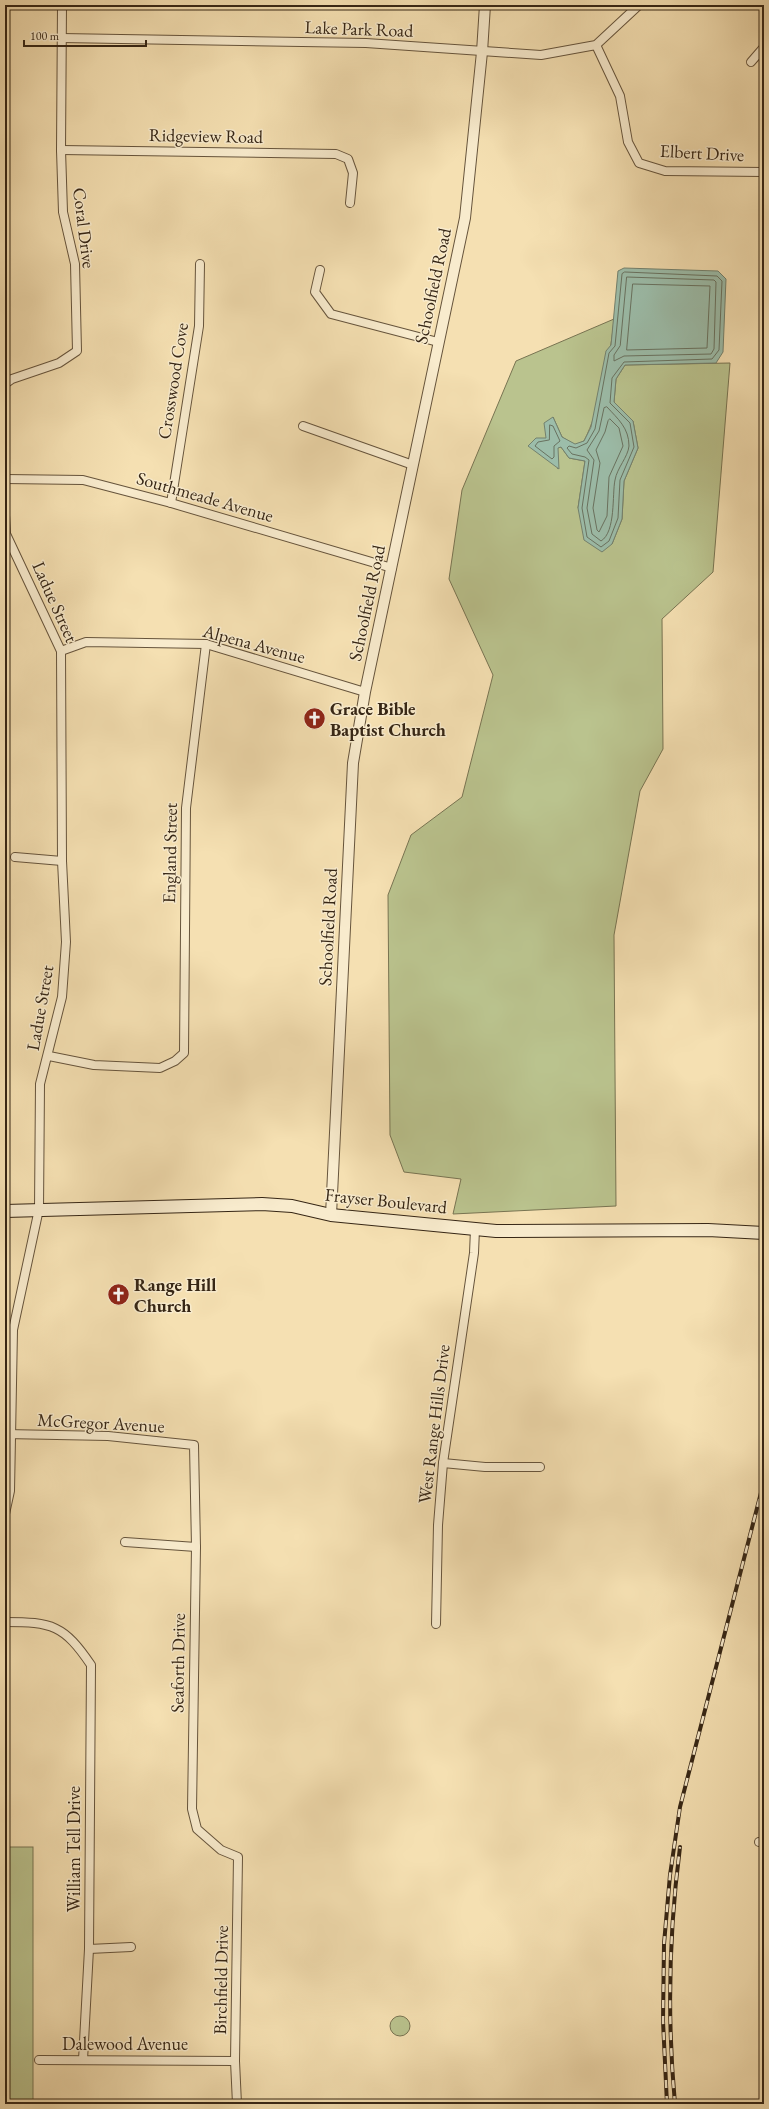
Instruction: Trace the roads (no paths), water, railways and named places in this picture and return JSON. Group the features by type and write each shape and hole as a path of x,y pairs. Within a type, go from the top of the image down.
{"main road":[{"name":"Frayser Boulevard","path":"5,1211 262,1204 292,1206 331,1215 496,1231 708,1230 764,1233"}],"street":[{"name":"Coral Drive","path":"5,384 12,379 59,363 77,351 75,264 63,212 61,150 62,5"},
{"name":"Schoolfield Road","path":"331,1215 353,763 365,692 465,218 482,52 485,5"},
{"path":"596,45 640,5"},
{"name":"Lake Park Road","path":"61,38 366,43 541,55 596,45"},
{"name":"Elbert Drive","path":"596,45 620,96 628,142 639,163 665,171 764,172"},
{"path":"751,62 764,47"},
{"name":"Ridgeview Road","path":"61,150 336,154 348,159 353,173 350,203"},
{"name":"Crosswood Cove","path":"171,502 199,326 200,264"},
{"path":"320,270 315,292 331,314 438,342"},
{"path":"303,426 413,465"},
{"name":"Southmeade Avenue","path":"5,479 83,480 171,502 392,568"},
{"name":"Ladue Street","path":"5,515 6,534 61,651 62,861 66,942 62,997 49,1056 40,1084 39,1209 9,1330 8,1434 10,1491 5,1514"},
{"name":"Alpena Avenue","path":"61,651 86,642 206,644 365,692"},
{"name":"England Street","path":"49,1056 94,1065 160,1068 175,1061 184,1053 186,808 206,644"},
{"path":"15,858 62,861"},
{"name":"West Range Hills Drive","path":"436,1624 438,1525 443,1463 474,1253 475,1229"},
{"name":"McGregor Avenue","path":"8,1434 108,1436 194,1445"},
{"name":"Seaforth Drive","path":"194,1445 196,1547 192,1809 197,1829 221,1850 238,1857"},
{"path":"443,1463 485,1467 540,1467"},
{"path":"125,1542 196,1547"},
{"name":"William Tell Drive","path":"5,1622 38,1622 57,1628 76,1643 91,1665 89,1949 83,2060"},
{"name":"Birchfield Drive","path":"237,2104 235,2061 238,1857"},
{"path":"89,1949 131,1947"},
{"name":"Dalewood Avenue","path":"39,2060 235,2061"}],"water":[{"path":"624,268 718,271 726,279 723,352 716,363 625,365 616,379 614,402 633,421 638,448 624,481 622,519 612,544 602,552 584,540 578,508 585,461 569,458 561,447 558,448 559,469 528,446 536,438 546,438 544,423 553,417 562,437 575,444 584,441 591,427 606,351 611,345 618,271"}],"railway":[{"path":"667,2104 663,2021 664,1944 670,1875 680,1807 764,1481"},
{"path":"675,2104 672,2072 670,1975 673,1911 680,1847"}],"place":[{"name":"Grace Bible Baptist Church","path":"315,719"},
{"name":"Range Hill Church","path":"118,1295"}]}
